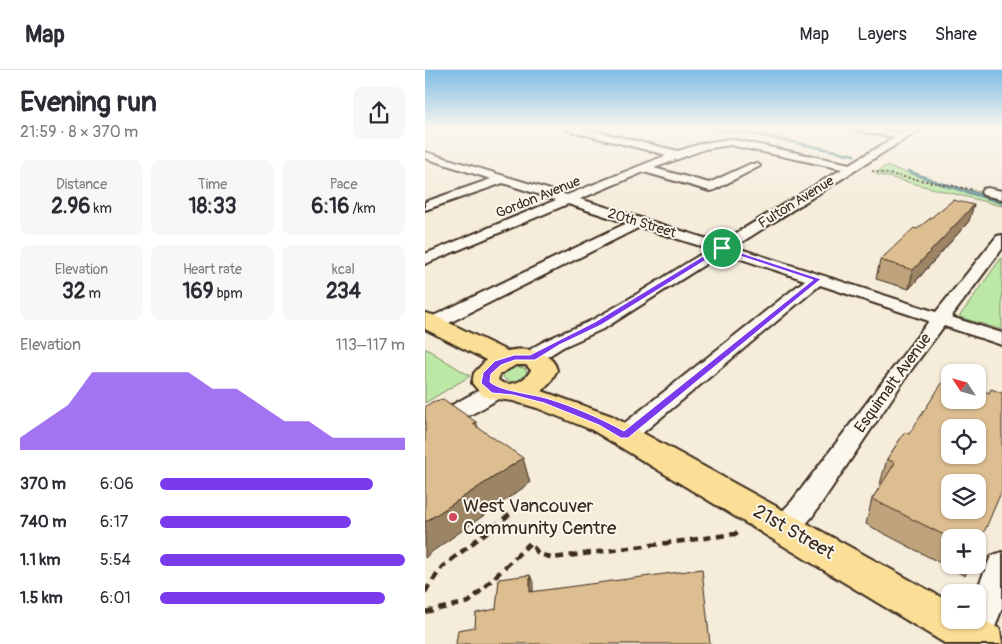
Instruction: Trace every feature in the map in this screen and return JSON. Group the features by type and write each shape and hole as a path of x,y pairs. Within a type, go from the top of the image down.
{"main road":[{"path":"436,326 497,380 532,386 540,368"},
{"name":"21st Street","path":"540,368 560,392 613,429 980,641"},
{"name":"21st Street","path":"497,380 613,429"}],"street":[{"name":"20th Street","path":"425,155 504,178 1002,339"},
{"name":"Gordon Avenue","path":"425,259 676,155"},
{"name":"Gordon Avenue","path":"793,155 852,168"},
{"name":"Fulton Avenue","path":"540,368 598,324 873,155"},
{"path":"433,168 450,163"},
{"path":"645,169 710,187 754,166"},
{"path":"425,206 504,178"},
{"path":"987,192 1002,195"},
{"path":"436,326 639,222"},
{"name":"Esquimalt Avenue","path":"785,527 802,509 904,366 1002,239"},
{"path":"613,429 817,279"},
{"path":"427,422 460,410 497,380"},
{"path":"980,641 1002,566"}],"path":[{"path":"867,169 908,179 987,192"},
{"path":"425,592 442,567 524,503"},
{"path":"425,612 469,602 530,544 539,554 553,558 735,534 746,526"}],"green space":[{"path":"885,166 952,186 1002,197 1002,206 876,174"},
{"path":"1002,257 1002,330 959,317"},
{"path":"425,348 470,376 425,403"},
{"path":"514,367 525,368 527,374 522,379 515,381 509,381 503,377 504,372"}],"building":[{"path":"953,200 974,205 913,270 880,260 914,228 917,229"},
{"path":"941,385 941,409 986,409 986,392 989,393 991,389 1002,393 1002,490 985,529 941,529 941,534 872,499 895,463 887,459 905,432 909,434"},
{"path":"443,399 476,422 473,424 523,458 425,522 425,407 432,402"},
{"path":"702,569 710,644 456,644 458,630 475,627 476,613 496,609 499,579 530,575 530,592"}],"waterway":[{"path":"908,171 950,187"},
{"path":"946,185 1002,202"}],"place":[{"name":"West Vancouver Community Centre","path":"453,517"}],"route":[{"path":"722,248 817,279 625,435 602,423 547,401 513,392 495,391 485,383 487,373 498,363 514,358 532,358 598,324 722,248"}]}
